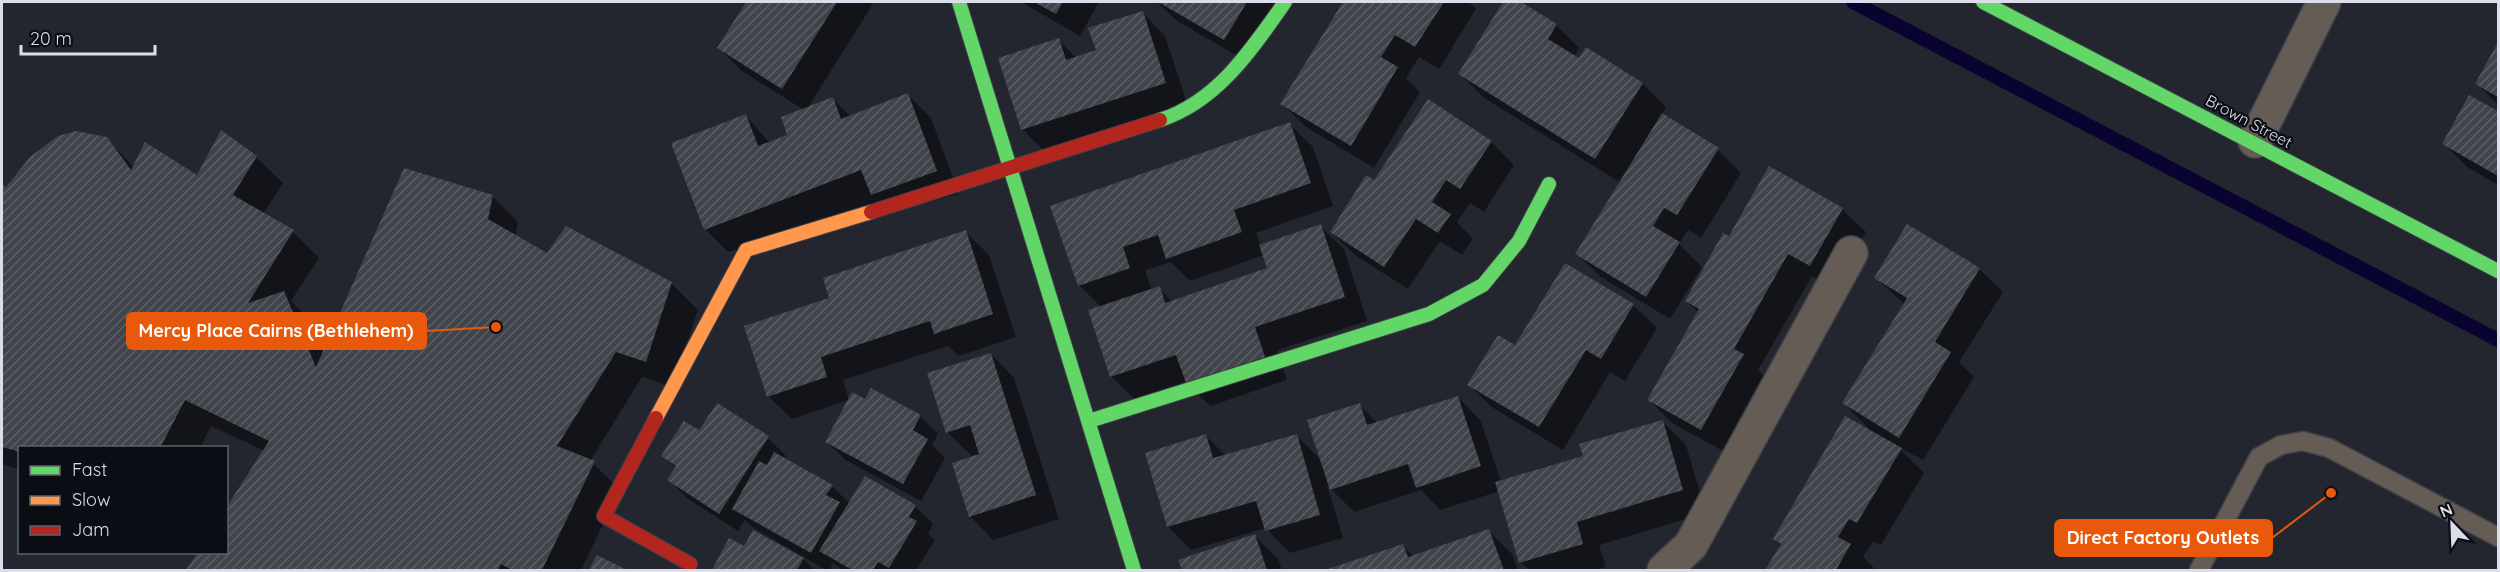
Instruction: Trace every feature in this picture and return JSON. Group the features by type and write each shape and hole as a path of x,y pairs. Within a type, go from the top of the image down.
{"street":[{"path":"958,2 1012,169 1134,570"},
{"path":"690,564 604,516 746,250 1012,169 1180,114 1227,78 1255,45 1285,2"},
{"name":"Brown Street","path":"1983,2 2499,270"},
{"path":"2254,141 2325,2"},
{"path":"1089,421 1429,314 1483,285 1519,241 1549,184"},
{"path":"1664,570 1691,545 1851,254"}],"lane":[{"path":"2199,570 2259,457 2281,445 2303,441 2329,448 2499,537"}],"building":[{"path":"746,2 837,2 782,89 717,48"},
{"path":"1034,2 1063,2 1056,14"},
{"path":"1158,2 1247,2 1224,40"},
{"path":"1343,2 1444,2 1415,47 1395,35 1381,57 1398,67 1351,146 1280,104"},
{"path":"1503,2 1521,2 1557,24 1548,39 1579,58 1586,47 1643,83 1595,159 1458,74"},
{"path":"1143,11 1166,83 1021,130 998,58 1059,38 1066,60 1096,50 1088,28"},
{"path":"2498,42 2498,97 2475,84"},
{"path":"908,93 937,171 871,195 861,170 704,230 671,143 746,114 758,146 787,135 781,117 833,97 841,119"},
{"path":"2469,95 2498,111 2498,176 2442,144"},
{"path":"1428,99 1492,141 1460,189 1446,180 1432,202 1451,214 1438,233 1416,219 1384,267 1330,232 1366,175 1374,180"},
{"path":"1662,113 1719,148 1677,215 1664,208 1653,226 1680,242 1646,297 1575,254"},
{"path":"1290,122 1311,183 1234,210 1242,232 1166,259 1158,235 1123,247 1130,268 1078,286 1050,206"},
{"path":"221,130 257,156 233,195 294,230 248,303 284,291 316,367 404,168 493,195 488,219 547,253 566,226 672,282 646,362 616,352 557,446 595,461 542,570 512,570 501,564 498,570 186,570 197,554 228,554 228,505 269,441 185,400 161,446 18,446 18,451 2,447 2,184 6,187 30,157 58,136 76,131 107,137 131,170 145,142 197,175"},
{"path":"1769,166 1843,208 1810,266 1788,254 1734,349 1744,354 1701,430 1647,400 1699,309 1685,301 1723,233 1729,236"},
{"path":"1321,224 1345,297 1255,327 1265,357 1186,383 1176,355 1110,377 1088,310 1160,286 1165,303 1267,268 1259,245"},
{"path":"1907,224 1980,268 1935,342 1951,352 1899,438 1842,403 1907,298 1874,278"},
{"path":"966,230 993,314 934,334 930,321 821,357 827,377 767,397 744,326 829,298 823,278"},
{"path":"1565,263 1634,304 1601,359 1586,350 1539,427 1467,385 1498,335 1515,345"},
{"path":"991,353 1036,495 969,517 952,463 979,454 970,425 946,433 927,373"},
{"path":"871,388 921,415 913,430 928,439 903,484 825,442 852,392 865,399"},
{"path":"1458,396 1481,466 1416,488 1408,464 1330,490 1307,420 1360,403 1367,425"},
{"path":"717,403 769,436 719,514 667,480 676,466 661,456 684,421 699,430"},
{"path":"1845,416 1902,448 1857,523 1849,519 1838,537 1851,544 1836,570 1765,570 1781,544 1773,539"},
{"path":"1663,420 1683,490 1577,522 1583,544 1519,563 1495,482 1583,456 1579,444"},
{"path":"1206,434 1213,458 1297,434 1320,515 1265,531 1256,501 1167,527 1145,453"},
{"path":"774,452 833,485 826,495 840,502 811,553 732,509 759,461 767,465"},
{"path":"865,476 916,505 909,517 917,521 889,568 878,562 873,570 852,570 819,551"},
{"path":"1489,529 1504,570 1325,570 1403,544 1408,557"},
{"path":"753,530 804,558 797,570 712,570 729,538 744,546"},
{"path":"1255,534 1267,570 1182,570 1178,560"},
{"path":"597,555 627,570 589,570"}],"waterway":[{"path":"1853,2 2498,340"}],"traffic: fast":[{"path":"959,2 1134,570"},
{"path":"1160,120 1199,101 1232,72 1285,2"},
{"path":"1983,2 2498,271"},
{"path":"1089,421 1429,314 1483,285 1519,241 1549,184"}],"traffic: slow":[{"path":"656,418 746,250 871,212"}],"traffic: jam":[{"path":"871,212 1160,120"},
{"path":"656,418 604,516 690,564"}],"place":[{"name":"Mercy Place Cairns (Bethlehem)","path":"496,327"},
{"name":"Direct Factory Outlets","path":"2331,493"}]}
